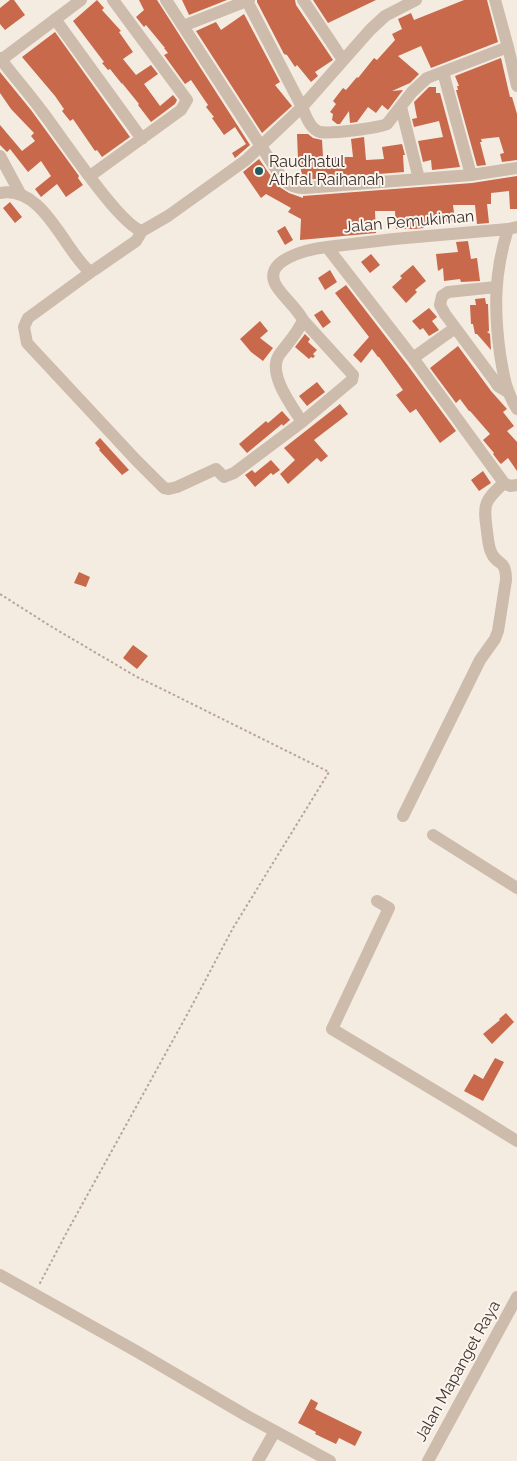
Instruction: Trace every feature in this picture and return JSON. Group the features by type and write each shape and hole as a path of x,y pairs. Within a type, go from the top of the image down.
{"street":[{"path":"81,0 1,59 125,220 142,231"},
{"path":"90,176 182,110 187,100 113,0"},
{"path":"166,0 262,147 287,184 293,188 471,175 517,168"},
{"path":"183,26 248,0 309,122 320,132 374,128 387,124 421,82 427,78 508,47"},
{"path":"303,0 344,60"},
{"path":"327,247 305,250 292,255 276,267 274,277 277,288 353,375 352,380 302,422 234,473 224,476 216,469 177,487 164,488 27,343 24,326 28,318 136,241 142,231 168,216 262,147 302,107 370,30 385,16 416,0"},
{"path":"495,0 517,86"},
{"path":"55,19 142,139"},
{"path":"443,72 471,175"},
{"path":"401,107 419,179"},
{"path":"0,156 21,195"},
{"path":"0,194 10,192 21,195 31,201 49,217 86,269 91,272"},
{"name":"Jalan Pemukiman","path":"327,247 512,228"},
{"name":"Jalan Pemukiman","path":"512,228 502,249 496,287 496,312 505,385 517,409"},
{"name":"Jalan Pemukiman","path":"327,247 511,484"},
{"name":"Jalan Pemukiman","path":"496,287 456,290 444,294 440,300 440,305 498,386 508,392"},
{"path":"302,422 288,401 278,380 276,361 303,320"},
{"path":"413,358 456,328"},
{"path":"403,816 480,660 495,639 498,631 506,571 504,566 492,554 484,514 492,494 511,484"},
{"path":"433,835 517,888"},
{"path":"377,901 388,908 332,1029 517,1141"},
{"path":"0,1275 247,1416 330,1461"},
{"name":"Jalan Mapanget Raya","path":"428,1461 517,1297"},
{"path":"258,1461 275,1431"}],"path":[{"path":"0,594 137,677 329,772 233,928 35,1294"}],"building":[{"path":"10,0 14,0 25,15 5,30 0,24 0,8"},
{"path":"97,0 104,8 102,10 121,31 119,32 133,52 123,59 136,75 151,65 158,74 144,84 160,106 173,95 177,100 175,104 151,122 122,83 102,63 104,62 73,21"},
{"path":"139,0 157,0 250,145 235,158 232,153 246,144 235,127 224,135 206,107 208,105 191,80 185,84 164,55 168,53 165,48 146,25 144,27 136,17 144,10"},
{"path":"182,0 227,0 189,15"},
{"path":"257,0 295,0 296,5 333,60 315,72 318,76 311,82 297,65 295,67 287,55 284,54"},
{"path":"313,0 376,0 328,23"},
{"path":"464,0 487,0 498,42 431,68 421,46 398,56 419,74 410,83 392,91 403,90 388,110 382,105 376,113 368,107 357,122 350,123 349,111 340,124 332,120 333,114 330,112 336,104 333,101 343,88 346,90 374,58 377,60 395,40 392,34 402,29 398,19 411,13 414,20"},
{"path":"244,14 280,82 275,85 292,106 262,133 196,31 216,22 221,30"},
{"path":"55,32 130,137 102,157 97,150 95,151 73,119 70,121 62,111 64,109 55,96 22,57"},
{"path":"501,58 510,97 512,97 517,114 517,160 502,162 500,154 504,153 499,137 481,139 482,142 480,142 486,165 477,166 456,90 458,90 457,86 459,86 455,76"},
{"path":"0,72 31,110 79,176 78,178 83,185 66,197 57,184 41,197 35,189 51,176 41,161 28,172 10,149 7,152 0,145 0,125 22,151 35,141 31,136 34,133 11,109 0,93"},
{"path":"429,87 436,87 436,93 440,93 460,167 432,170 431,160 423,162 418,141 443,137 439,121 414,127 412,119 417,118 414,102"},
{"path":"297,134 308,134 313,138 322,140 323,157 353,157 351,139 364,137 366,160 384,159 382,147 402,144 405,155 403,155 404,172 302,180 300,160 298,160"},
{"path":"259,159 278,186 289,193 303,198 303,196 472,183 517,176 517,209 510,209 509,191 491,193 491,204 487,204 489,223 477,224 475,205 453,205 455,221 426,224 426,226 423,226 424,228 414,229 396,229 395,211 375,211 376,233 300,240 301,219 288,212 291,208 266,194 261,198 243,172"},
{"path":"10,202 22,217 15,223 3,208"},
{"path":"285,226 293,240 285,245 277,231"},
{"path":"468,241 471,259 477,258 480,281 461,282 460,279 444,281 443,268 438,271 436,254 458,252 456,242"},
{"path":"371,254 380,265 370,273 361,262"},
{"path":"413,265 426,281 415,290 417,292 406,303 392,287 402,278 400,276"},
{"path":"330,270 337,282 325,290 318,278"},
{"path":"346,285 456,431 440,443 416,409 410,413 396,395 403,390 372,349 361,363 353,355 369,337 335,293"},
{"path":"485,298 486,304 488,304 489,331 487,332 490,334 491,350 475,334 473,324 471,324 470,305 476,305 475,299"},
{"path":"429,308 437,317 432,321 439,330 429,336 423,328 420,330 412,321"},
{"path":"322,310 331,322 323,328 314,315"},
{"path":"260,321 268,331 260,338 273,348 263,361 251,352 240,339"},
{"path":"305,334 310,339 308,342 317,350 313,354 315,356 309,359 295,347"},
{"path":"458,346 491,391 507,409 503,412 514,426 507,431 517,442 517,471 508,458 501,464 499,462 483,440 490,434 460,399 456,403 430,368"},
{"path":"317,382 325,392 307,406 299,396"},
{"path":"340,404 348,414 314,440 328,456 321,462 317,458 288,484 280,474 295,460 284,448"},
{"path":"282,411 290,420 283,426 282,424 247,453 239,444 266,421 268,423"},
{"path":"100,438 129,470 122,475 99,450 95,443"},
{"path":"271,460 280,470 273,475 271,473 255,487 245,475 252,470 255,473"},
{"path":"483,471 491,483 479,491 471,480"},
{"path":"79,572 90,577 86,587 74,583"},
{"path":"133,645 148,656 137,669 123,658"},
{"path":"506,1013 514,1022 492,1044 483,1034"},
{"path":"495,1058 504,1062 483,1101 464,1091 474,1074 483,1079"},
{"path":"311,1399 318,1403 315,1409 362,1432 355,1446 339,1438 336,1444 298,1423"}],"place":[{"name":"Raudhatul Athfal Raihanah","path":"259,171"}]}
